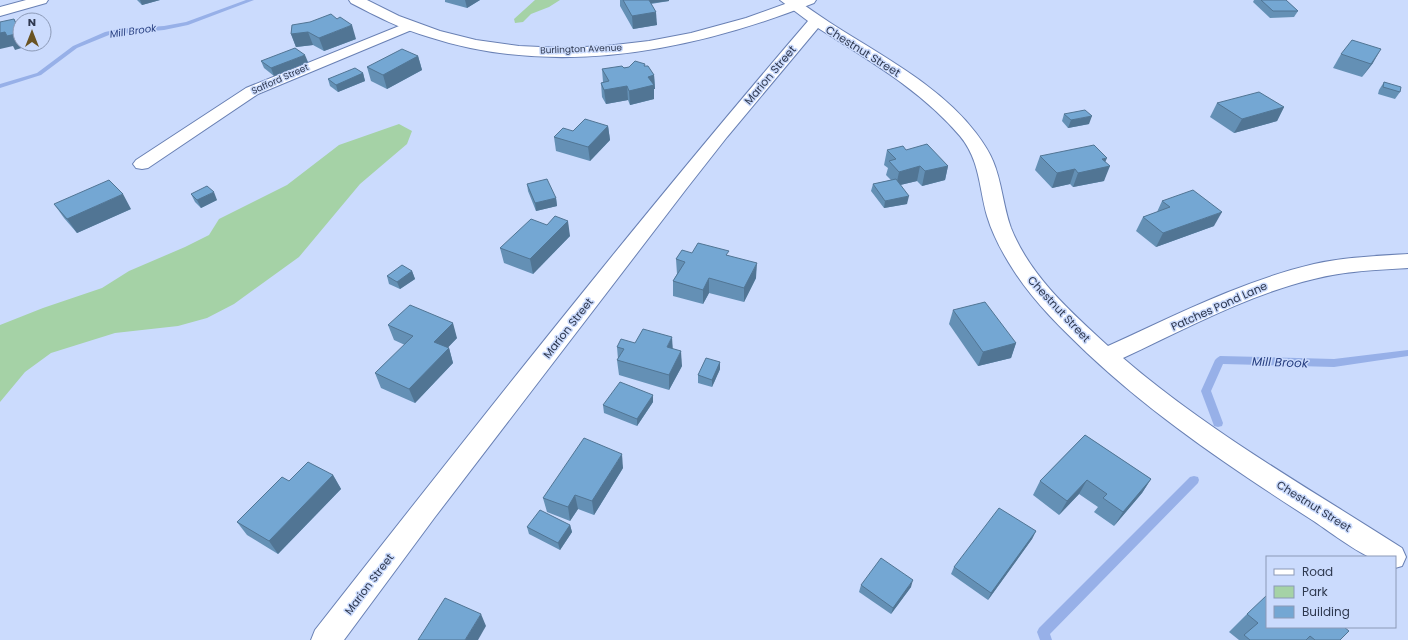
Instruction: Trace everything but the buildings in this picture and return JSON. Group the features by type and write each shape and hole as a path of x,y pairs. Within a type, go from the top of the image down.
{"street":[{"path":"0,12 42,0"},
{"name":"Burlington Avenue","path":"356,0 408,26 446,38 493,47 542,51 598,51 643,46 690,38 719,31 797,2"},
{"name":"Chestnut Street","path":"797,2 816,21 902,76 942,108 967,134 977,146 986,166 996,213 1016,258 1042,293 1105,357 1177,416 1223,448 1390,556"},
{"name":"Marion Street","path":"326,640 426,509 680,184 816,21"},
{"name":"Safford Street","path":"142,164 252,91 408,26"},
{"name":"Patches Pond Lane","path":"1105,357 1236,296 1275,282 1316,271 1374,263 1408,261"},
{"path":"1396,560 1408,568"}],"green space":[{"path":"535,0 560,0 549,7 531,14 523,22 515,23 514,19"},
{"path":"399,124 412,131 407,144 360,184 299,257 234,304 207,318 178,326 115,333 51,353 25,372 0,402 0,325 43,308 102,288 129,271 209,235 219,219 287,185 339,145"}],"waterway":[{"name":"Mill Brook","path":"0,86 39,74 75,47 107,33 164,28 188,23 251,0"},
{"name":"Mill Brook","path":"1218,423 1206,391 1220,360 1334,363 1408,353"},
{"name":"Mill Brook","path":"1046,640 1043,632 1194,480"}]}
